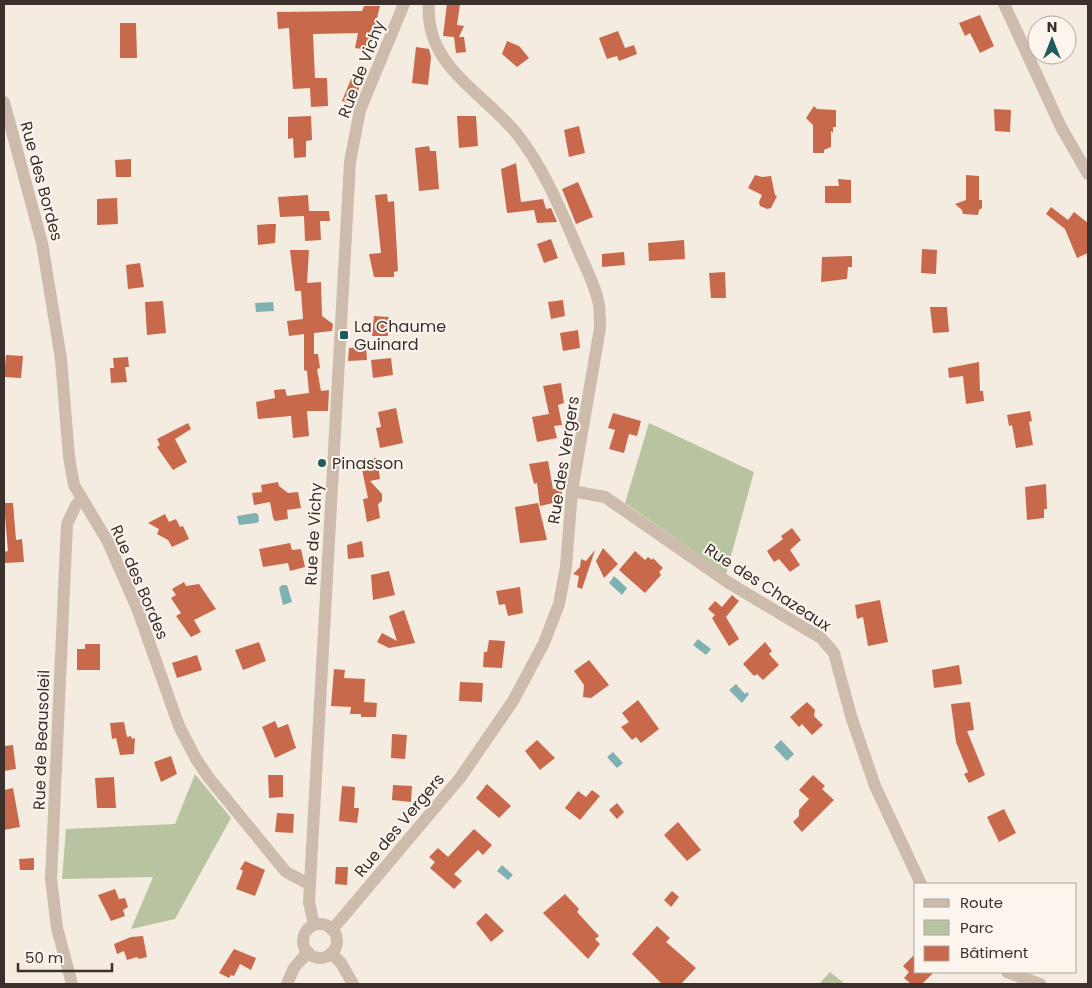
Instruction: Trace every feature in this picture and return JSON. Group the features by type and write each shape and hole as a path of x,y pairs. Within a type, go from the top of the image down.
{"street":[{"name":"Rue de Vichy","path":"314,925 309,902 350,162 360,110 404,4"},
{"name":"Rue des Vergers","path":"332,930 460,778 517,693 544,643 559,604 566,567 572,491 600,328 599,306 595,289 554,196 518,136 493,108 450,70 436,48 430,23 429,4"},
{"path":"1004,4 1060,127 1088,174"},
{"name":"Rue des Bordes","path":"4,102 42,242 61,359 68,457 74,486 108,542 137,608 179,726 196,759 209,778 286,872 305,882 310,882"},
{"name":"Rue des Chazeaux","path":"572,491 605,497 730,583 821,638 834,653 851,716 875,786 921,883"},
{"name":"Rue de Beausoleil","path":"72,984 57,928 51,880 66,524 76,505 81,500"},
{"path":"320,924 332,930 337,942 331,953 319,958 308,952 303,940 308,928 320,924"},
{"path":"287,984 294,968 308,952"},
{"path":"331,953 341,963 353,984"},
{"path":"1010,973 1040,984"}],"green space":[{"path":"649,423 754,472 726,574 625,503"},
{"path":"195,774 231,818 175,919 131,929 153,877 62,879 66,829 175,824"},
{"path":"830,972 845,984 819,984"}],"water":[{"path":"273,302 274,311 256,312 255,303"},
{"path":"258,514 259,521 257,523 239,525 237,516"},
{"path":"614,576 627,588 622,595 609,583"},
{"path":"282,585 287,585 292,602 283,605 279,588"},
{"path":"698,639 711,649 706,655 693,645"},
{"path":"736,684 745,694 747,692 749,694 742,703 729,690"},
{"path":"781,740 794,754 787,761 774,747"},
{"path":"613,752 623,763 617,768 607,757"},
{"path":"502,865 513,875 508,880 497,871"}],"building":[{"path":"447,4 460,4 457,25 464,26 459,37 464,37 466,52 456,53 454,37 443,36"},
{"path":"364,6 380,6 369,50 355,48 358,33 313,34 315,78 327,78 328,106 311,107 310,88 293,89 289,28 278,29 277,12 362,11"},
{"path":"980,15 994,46 980,53 970,33 965,36 959,23"},
{"path":"120,23 136,23 137,58 120,58"},
{"path":"618,31 625,48 634,45 637,54 619,61 617,56 607,59 599,38"},
{"path":"507,41 519,46 529,58 517,67 502,54"},
{"path":"416,47 429,49 431,57 428,85 412,83"},
{"path":"351,79 361,83 353,105 342,101"},
{"path":"814,106 817,109 836,110 836,127 833,127 833,133 831,131 831,147 824,150 824,153 813,153 813,125 806,118"},
{"path":"994,109 1011,110 1010,132 995,131"},
{"path":"311,116 312,140 306,141 306,157 294,158 293,138 288,139 288,117"},
{"path":"457,116 476,116 478,146 459,148"},
{"path":"579,126 585,153 569,157 564,130"},
{"path":"429,146 430,151 436,151 439,189 419,191 415,148"},
{"path":"131,159 131,177 116,177 115,160"},
{"path":"516,163 521,202 543,199 546,209 551,208 557,222 537,223 534,210 507,213 501,169"},
{"path":"755,175 762,177 771,176 775,195 777,196 771,208 767,209 760,206 759,202 762,195 748,188"},
{"path":"966,175 979,176 979,200 982,200 982,208 979,210 978,215 963,214 962,210 955,204 966,200"},
{"path":"838,179 851,180 851,203 825,203 825,186 839,186"},
{"path":"578,182 593,217 576,224 562,189"},
{"path":"387,194 388,202 394,201 398,271 394,272 394,277 374,277 369,254 381,253 375,195"},
{"path":"308,195 309,211 329,211 330,221 320,221 321,240 305,241 304,216 280,217 278,197"},
{"path":"117,198 118,224 97,225 97,199"},
{"path":"1051,207 1068,220 1074,212 1088,223 1088,253 1077,258 1065,229 1046,214"},
{"path":"276,224 275,243 258,245 257,225"},
{"path":"551,239 558,258 544,263 537,244"},
{"path":"684,240 685,259 649,261 648,243"},
{"path":"922,249 937,250 936,274 921,273"},
{"path":"290,250 309,250 307,283 321,282 322,316 333,324 332,331 314,333 314,354 318,354 320,368 317,369 321,391 329,390 328,411 307,411 309,436 293,438 291,416 258,419 256,402 275,398 274,390 285,389 287,396 309,393 307,371 304,370 304,334 289,336 287,321 303,319 301,291 295,291"},
{"path":"624,252 625,265 602,267 602,254"},
{"path":"852,256 852,267 848,267 847,279 821,282 822,257"},
{"path":"140,263 144,287 128,289 126,265"},
{"path":"725,272 726,298 711,298 709,273"},
{"path":"563,300 565,316 551,319 548,302"},
{"path":"163,301 166,333 147,335 145,302"},
{"path":"930,307 947,307 949,332 933,333"},
{"path":"374,316 389,317 388,336 372,336"},
{"path":"578,330 580,348 563,351 560,333"},
{"path":"366,347 367,360 348,361 349,348"},
{"path":"6,355 23,356 21,378 4,377"},
{"path":"128,357 129,367 125,367 127,382 111,383 110,368 114,368 113,358"},
{"path":"391,358 393,375 373,378 371,360"},
{"path":"979,362 980,391 983,391 984,401 966,404 963,376 949,378 948,368"},
{"path":"561,383 564,403 558,405 562,425 554,426 557,438 537,442 532,417 549,414 543,386"},
{"path":"396,408 403,443 380,448 376,428 381,427 378,412"},
{"path":"1030,411 1032,421 1029,422 1033,445 1016,448 1012,425 1009,426 1007,415"},
{"path":"613,413 641,421 637,436 629,434 624,453 609,449 615,430 608,428"},
{"path":"188,423 191,429 175,439 187,462 173,470 157,447 160,445 157,439"},
{"path":"377,458 380,479 370,481 382,494 382,501 378,504 380,518 367,522 363,499 368,498 360,460"},
{"path":"548,461 553,489 562,488 562,501 540,506 537,483 534,484 529,464"},
{"path":"278,482 279,486 288,493 298,492 301,508 287,510 288,519 275,521 270,502 254,505 252,493 262,492 261,485"},
{"path":"1046,484 1047,509 1044,509 1044,518 1027,520 1025,487"},
{"path":"4,503 13,503 16,540 22,539 24,562 4,563 4,552 8,551"},
{"path":"538,503 547,540 520,543 515,507"},
{"path":"165,514 169,522 176,519 180,527 183,526 189,539 172,547 168,540 157,534 159,529 148,523"},
{"path":"792,528 801,540 790,550 800,565 790,572 779,559 774,562 767,551 783,539 781,536"},
{"path":"362,541 364,557 348,559 347,545"},
{"path":"290,543 292,550 301,549 305,567 290,571 288,563 263,567 259,549"},
{"path":"603,548 618,564 604,578 596,561"},
{"path":"595,550 582,589 577,587 579,576 573,574 580,567 581,559 586,561"},
{"path":"635,551 645,560 648,557 652,560 653,558 663,568 659,572 661,575 645,593 619,570"},
{"path":"389,571 395,595 373,600 371,575"},
{"path":"184,582 186,586 199,584 216,609 194,620 201,632 191,637 176,616 181,613 171,598 176,595 172,589"},
{"path":"520,587 523,613 508,616 505,604 499,605 496,591"},
{"path":"732,595 739,601 726,617 739,639 729,646 712,618 715,615 708,609 715,601 722,607"},
{"path":"880,600 888,642 868,646 863,617 857,619 855,605"},
{"path":"404,610 415,643 389,648 377,642 382,633 397,641 389,616"},
{"path":"489,640 505,641 502,668 483,667 484,652 487,652"},
{"path":"259,642 266,661 243,670 235,650"},
{"path":"765,642 772,651 769,654 779,665 763,680 757,674 754,676 743,664"},
{"path":"85,644 100,644 100,670 77,670 77,649 85,649"},
{"path":"197,655 202,670 177,678 172,663"},
{"path":"589,660 609,685 591,698 583,697 584,685 574,671"},
{"path":"959,665 962,684 934,688 932,670"},
{"path":"334,669 345,670 344,678 365,679 364,702 377,703 376,717 361,717 361,714 350,714 351,707 331,706"},
{"path":"460,682 483,683 482,702 459,701"},
{"path":"638,700 659,729 641,743 636,737 632,740 621,727 629,722 622,713"},
{"path":"807,702 815,710 814,716 823,725 812,735 802,724 799,727 790,717"},
{"path":"970,702 974,730 967,731 985,775 969,783 964,774 968,772 956,742 951,704"},
{"path":"275,721 278,728 288,724 296,748 275,758 262,727"},
{"path":"124,722 127,737 135,738 134,754 120,755 116,738 112,739 110,723"},
{"path":"392,734 407,735 405,759 391,758"},
{"path":"537,740 555,758 540,770 525,751"},
{"path":"13,745 16,769 4,771 4,746"},
{"path":"171,756 177,774 161,782 154,762"},
{"path":"268,775 283,775 283,797 269,798"},
{"path":"813,775 825,786 822,789 834,800 802,832 793,822 799,816 799,810 809,799 799,790"},
{"path":"114,777 116,808 97,808 95,778"},
{"path":"487,784 511,806 499,818 476,798"},
{"path":"393,785 412,786 411,802 392,800"},
{"path":"342,786 355,787 354,808 359,808 357,823 339,821"},
{"path":"13,788 20,827 4,830 4,790"},
{"path":"592,790 600,796 580,820 565,808 578,791 586,797"},
{"path":"617,803 624,812 617,819 609,810"},
{"path":"1004,809 1016,833 999,842 987,817"},
{"path":"277,813 294,814 293,833 275,832"},
{"path":"678,822 701,850 687,861 664,835"},
{"path":"474,829 492,845 483,855 478,850 454,874 462,881 454,889 430,868 435,862 429,857 438,848 448,857"},
{"path":"34,858 34,870 20,870 19,859"},
{"path":"245,861 265,870 255,896 236,889 243,871 240,869"},
{"path":"336,867 348,867 347,885 335,884"},
{"path":"115,889 119,899 125,898 128,907 123,910 125,916 111,921 98,895"},
{"path":"672,891 679,897 671,907 664,900"},
{"path":"565,894 579,909 577,912 599,936 595,939 600,944 588,959 543,913"},
{"path":"486,913 504,931 491,942 476,923"},
{"path":"657,926 670,938 666,942 696,968 681,984 662,984 632,954"},
{"path":"143,936 147,957 127,960 124,951 117,954 114,944 131,937"},
{"path":"234,949 256,958 251,970 240,964 234,976 231,975 229,978 219,973"},
{"path":"914,955 914,973 933,973 922,984 911,984 904,978 909,972 903,966"}],"place":[{"name":"La Chaume Guinard","path":"344,335"},
{"name":"Pinasson","path":"322,463"}]}
